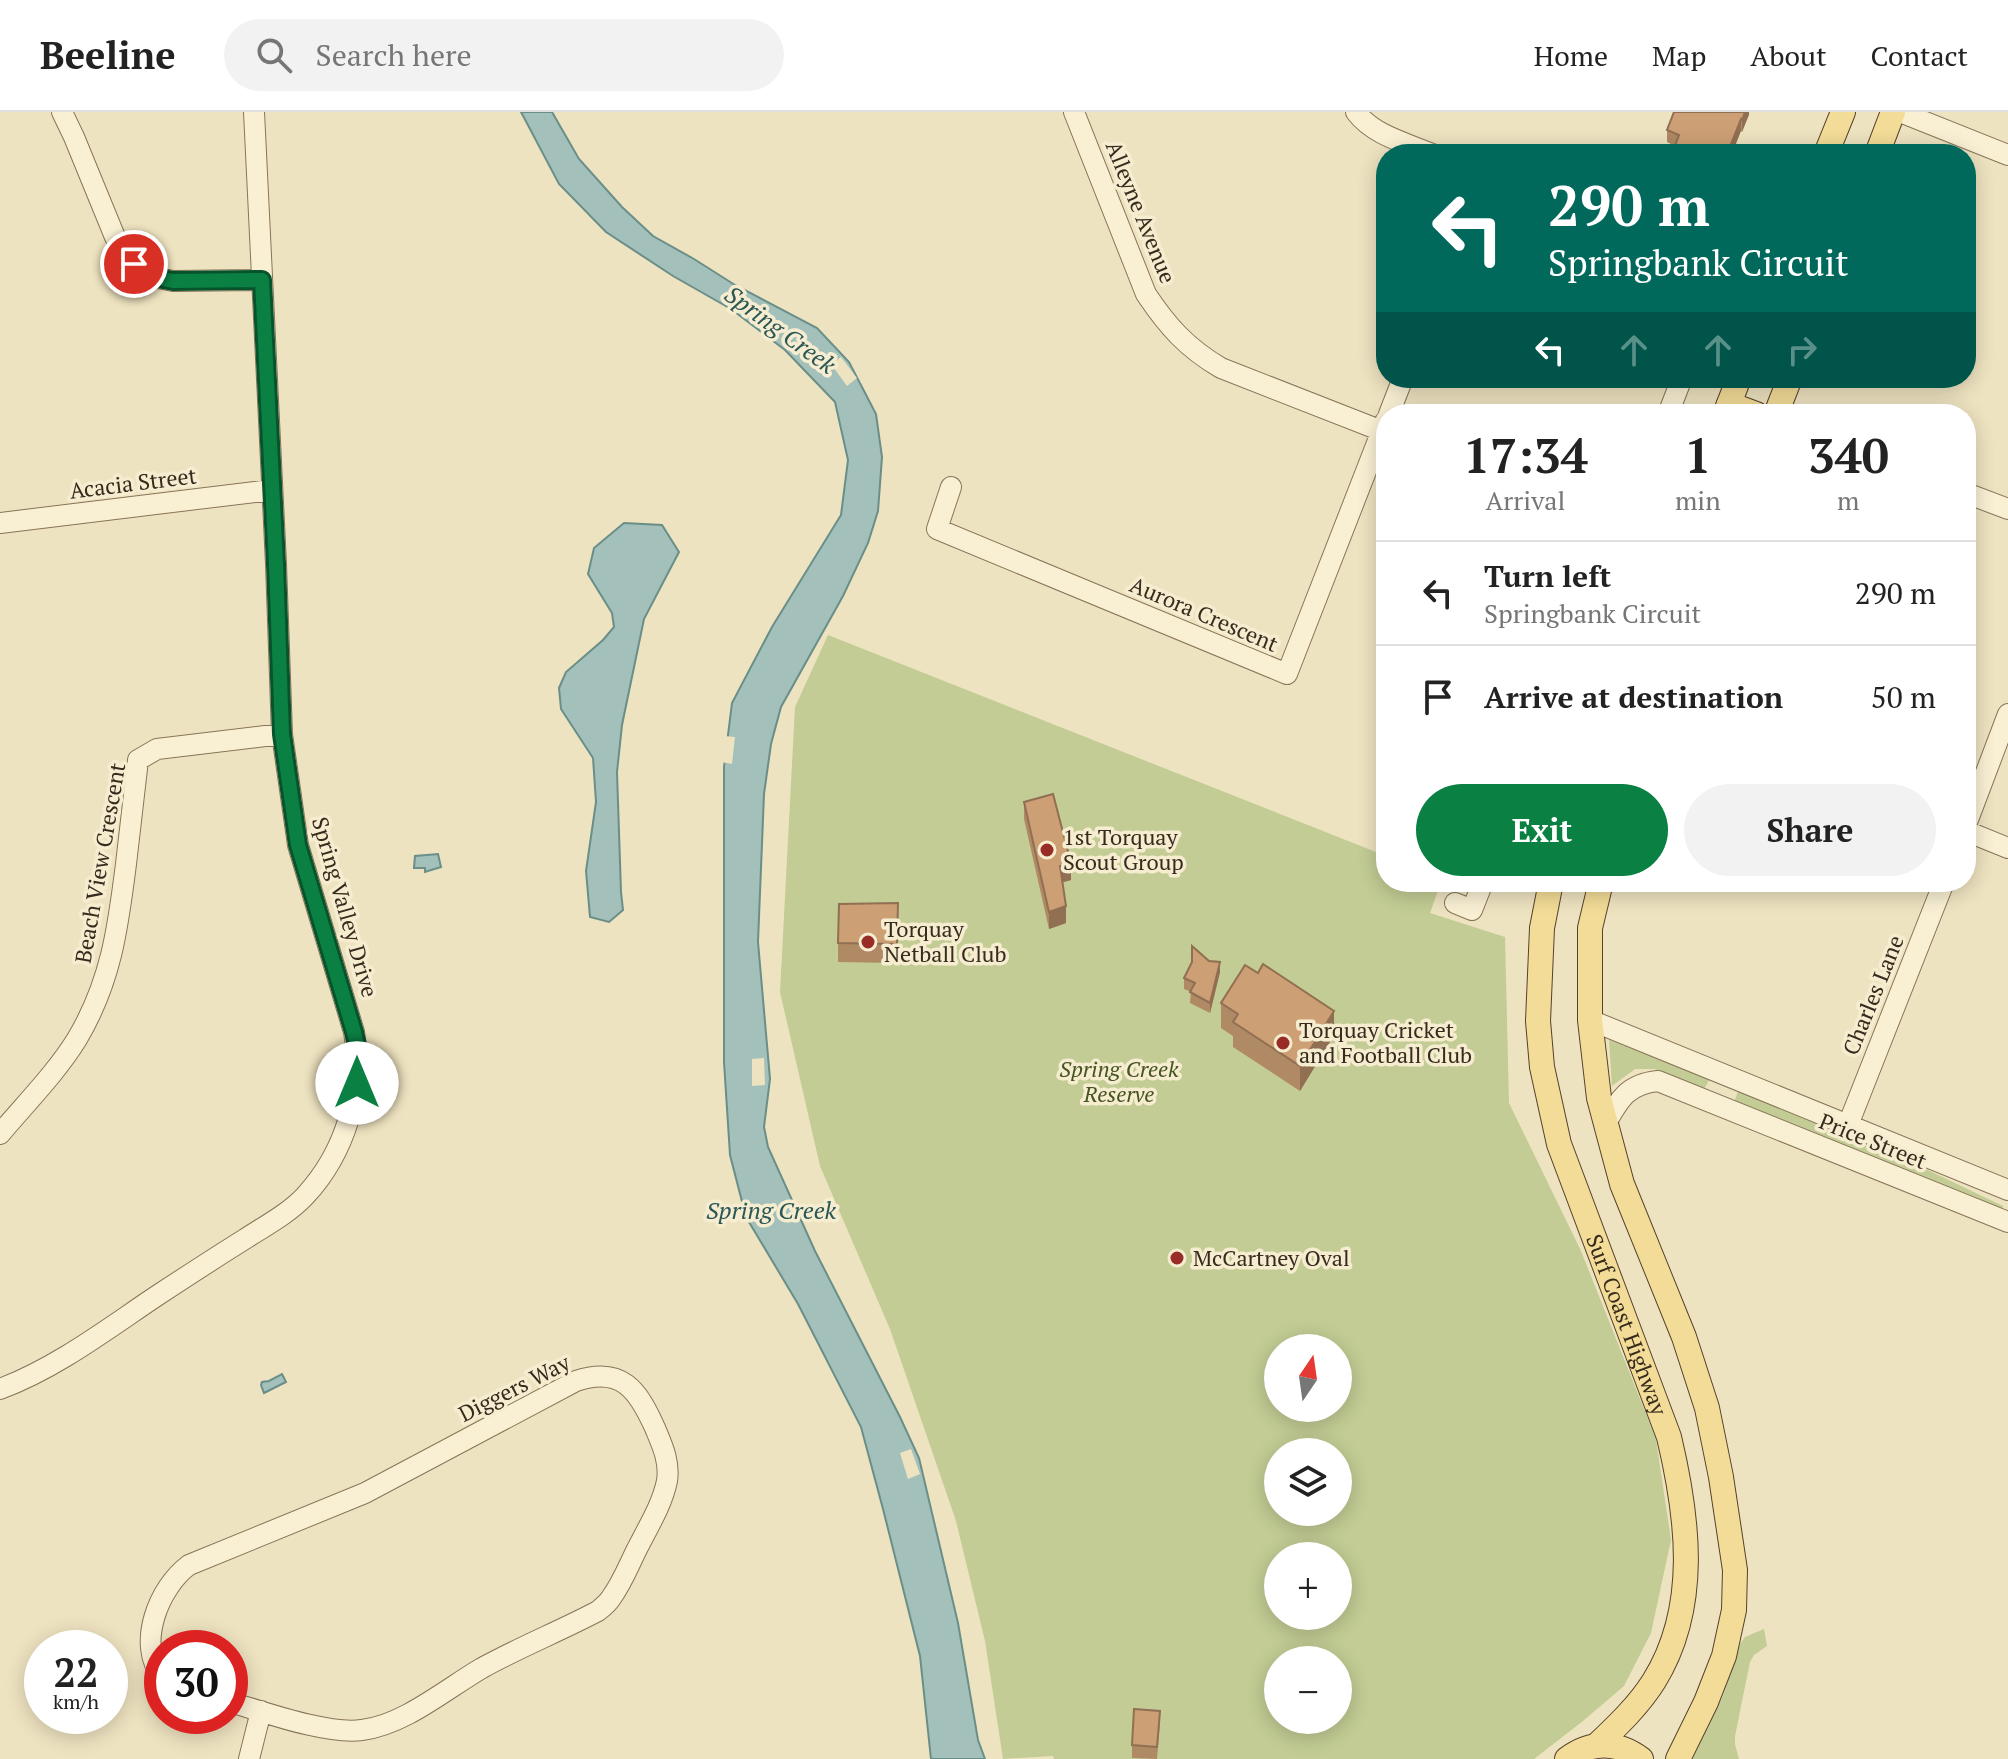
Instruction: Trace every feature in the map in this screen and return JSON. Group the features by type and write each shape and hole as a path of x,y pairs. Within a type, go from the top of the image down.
{"main road":[{"path":"1830,144 1843,112"},
{"path":"1881,144 1893,112"},
{"name":"Surf Coast Highway","path":"1549,892 1542,928 1538,1021 1542,1067 1559,1144 1669,1437 1679,1480 1687,1546 1682,1601 1667,1656 1644,1695 1597,1745"},
{"name":"Surf Coast Highway","path":"1599,892 1590,928 1590,1020 1605,1125 1622,1184 1684,1337 1707,1408 1734,1552 1734,1610 1724,1656 1678,1759"},
{"path":"1567,1759 1597,1745 1630,1751 1641,1759"}],"street":[{"path":"62,112 115,237 134,264 158,278 173,281 262,280"},
{"name":"Spring Valley Drive","path":"0,1389 25,1380 80,1348 288,1211 318,1179 340,1142 357,1083 358,1050 339,975 298,845 282,734 254,112"},
{"name":"Alleyne Avenue","path":"1074,112 1146,294 1180,339 1199,356 1221,368 1376,419"},
{"path":"1356,112 1375,130 1408,144"},
{"path":"1900,112 2008,155"},
{"name":"Aurora Crescent","path":"951,487 937,529 1287,674 1376,445"},
{"name":"Acacia Street","path":"0,523 271,490"},
{"path":"1976,497 2008,509"},
{"path":"1976,799 2008,714"},
{"name":"Beach View Crescent","path":"0,1134 64,1058 89,1017 99,993 115,945 138,760 157,749 282,734"},
{"path":"1976,835 2008,848"},
{"path":"1472,910 1479,892"},
{"name":"Charles Lane","path":"1848,1125 1940,892"},
{"name":"Price Street","path":"1590,1020 2008,1190"},
{"path":"1719,1105 1726,1075"},
{"name":"Price Street","path":"1605,1125 1618,1102 1630,1090 1647,1082 1658,1081 2008,1222"},
{"name":"Diggers Way","path":"152,1630 168,1585 189,1565 365,1493 576,1381 606,1376 634,1390 643,1402 665,1451 667,1481 658,1507 618,1587 610,1601 598,1611 484,1667 381,1726 344,1731 248,1707"},
{"path":"249,1759 261,1711"}],"green space":[{"name":"Spring Creek Reserve","path":"828,635 1376,852 1376,892 1437,892 1430,913 1505,937 1509,1103 1581,1251 1656,1439 1671,1540 1651,1633 1624,1686 1534,1759 1054,1759 1053,1756 1003,1759 985,1641 956,1521 890,1329 820,1166 780,992 795,707"},
{"path":"1609,1040 1710,1079 1704,1089 1654,1069 1635,1069 1612,1086"},
{"path":"1739,1088 1892,1153 2003,1206 2002,1212 1734,1103"},
{"path":"1764,1629 1767,1646 1750,1662 1735,1736 1739,1759 1692,1759 1723,1696 1740,1644 1745,1637"}],"water":[{"name":"Spring Creek","path":"521,112 552,112 579,159 653,236 735,285 817,328 849,362 876,414 882,457 878,511 868,543 843,596 781,707 771,744 764,794 758,942 770,1079 764,1127 768,1147 815,1251 919,1458 958,1623 978,1740 985,1759 931,1759 920,1656 861,1427 798,1304 746,1217 730,1155 724,1062 724,767 732,703 772,627 841,515 848,460 835,402 785,350 731,309 606,232 559,184"},
{"path":"624,523 662,525 679,552 644,619 622,725 617,772 623,910 609,922 590,917 586,871 596,802 593,758 561,709 559,688 566,672 614,627 612,613 588,574 594,548"},
{"path":"438,854 441,867 425,872 425,868 414,868 415,856"},
{"path":"282,1374 286,1382 264,1393 262,1382"}],"pier":[{"path":"841,357 857,378 847,386 831,364"},
{"path":"724,736 735,737 732,764 721,762"},
{"path":"764,1058 765,1085 752,1086 752,1059"},
{"path":"911,1449 920,1474 908,1479 900,1453"}],"building":[{"path":"1674,112 1745,112 1731,144 1676,144 1679,135 1667,130"},
{"name":"1st Torquay Scout Group","path":"1053,794 1071,863 1060,866 1066,906 1049,912 1024,802"},
{"path":"898,903 897,944 838,943 839,904"},
{"path":"1192,946 1209,961 1220,962 1210,1003 1190,992 1195,983 1184,978 1192,962"},
{"path":"1263,964 1334,1011 1300,1066 1233,1022 1238,1014 1221,1003 1245,965 1258,973"},
{"path":"1134,1709 1160,1711 1157,1747 1132,1745"}],"place":[{"name":"1st Torquay Scout Group","path":"1047,850"},
{"name":"Torquay Netball Club","path":"868,942"},
{"name":"Torquay Cricket and Football Club","path":"1283,1043"},
{"name":"McCartney Oval","path":"1177,1258"}],"route":[{"path":"134,264 158,278 173,281 262,280 282,734 298,845 339,975 358,1050 357,1083"}]}
